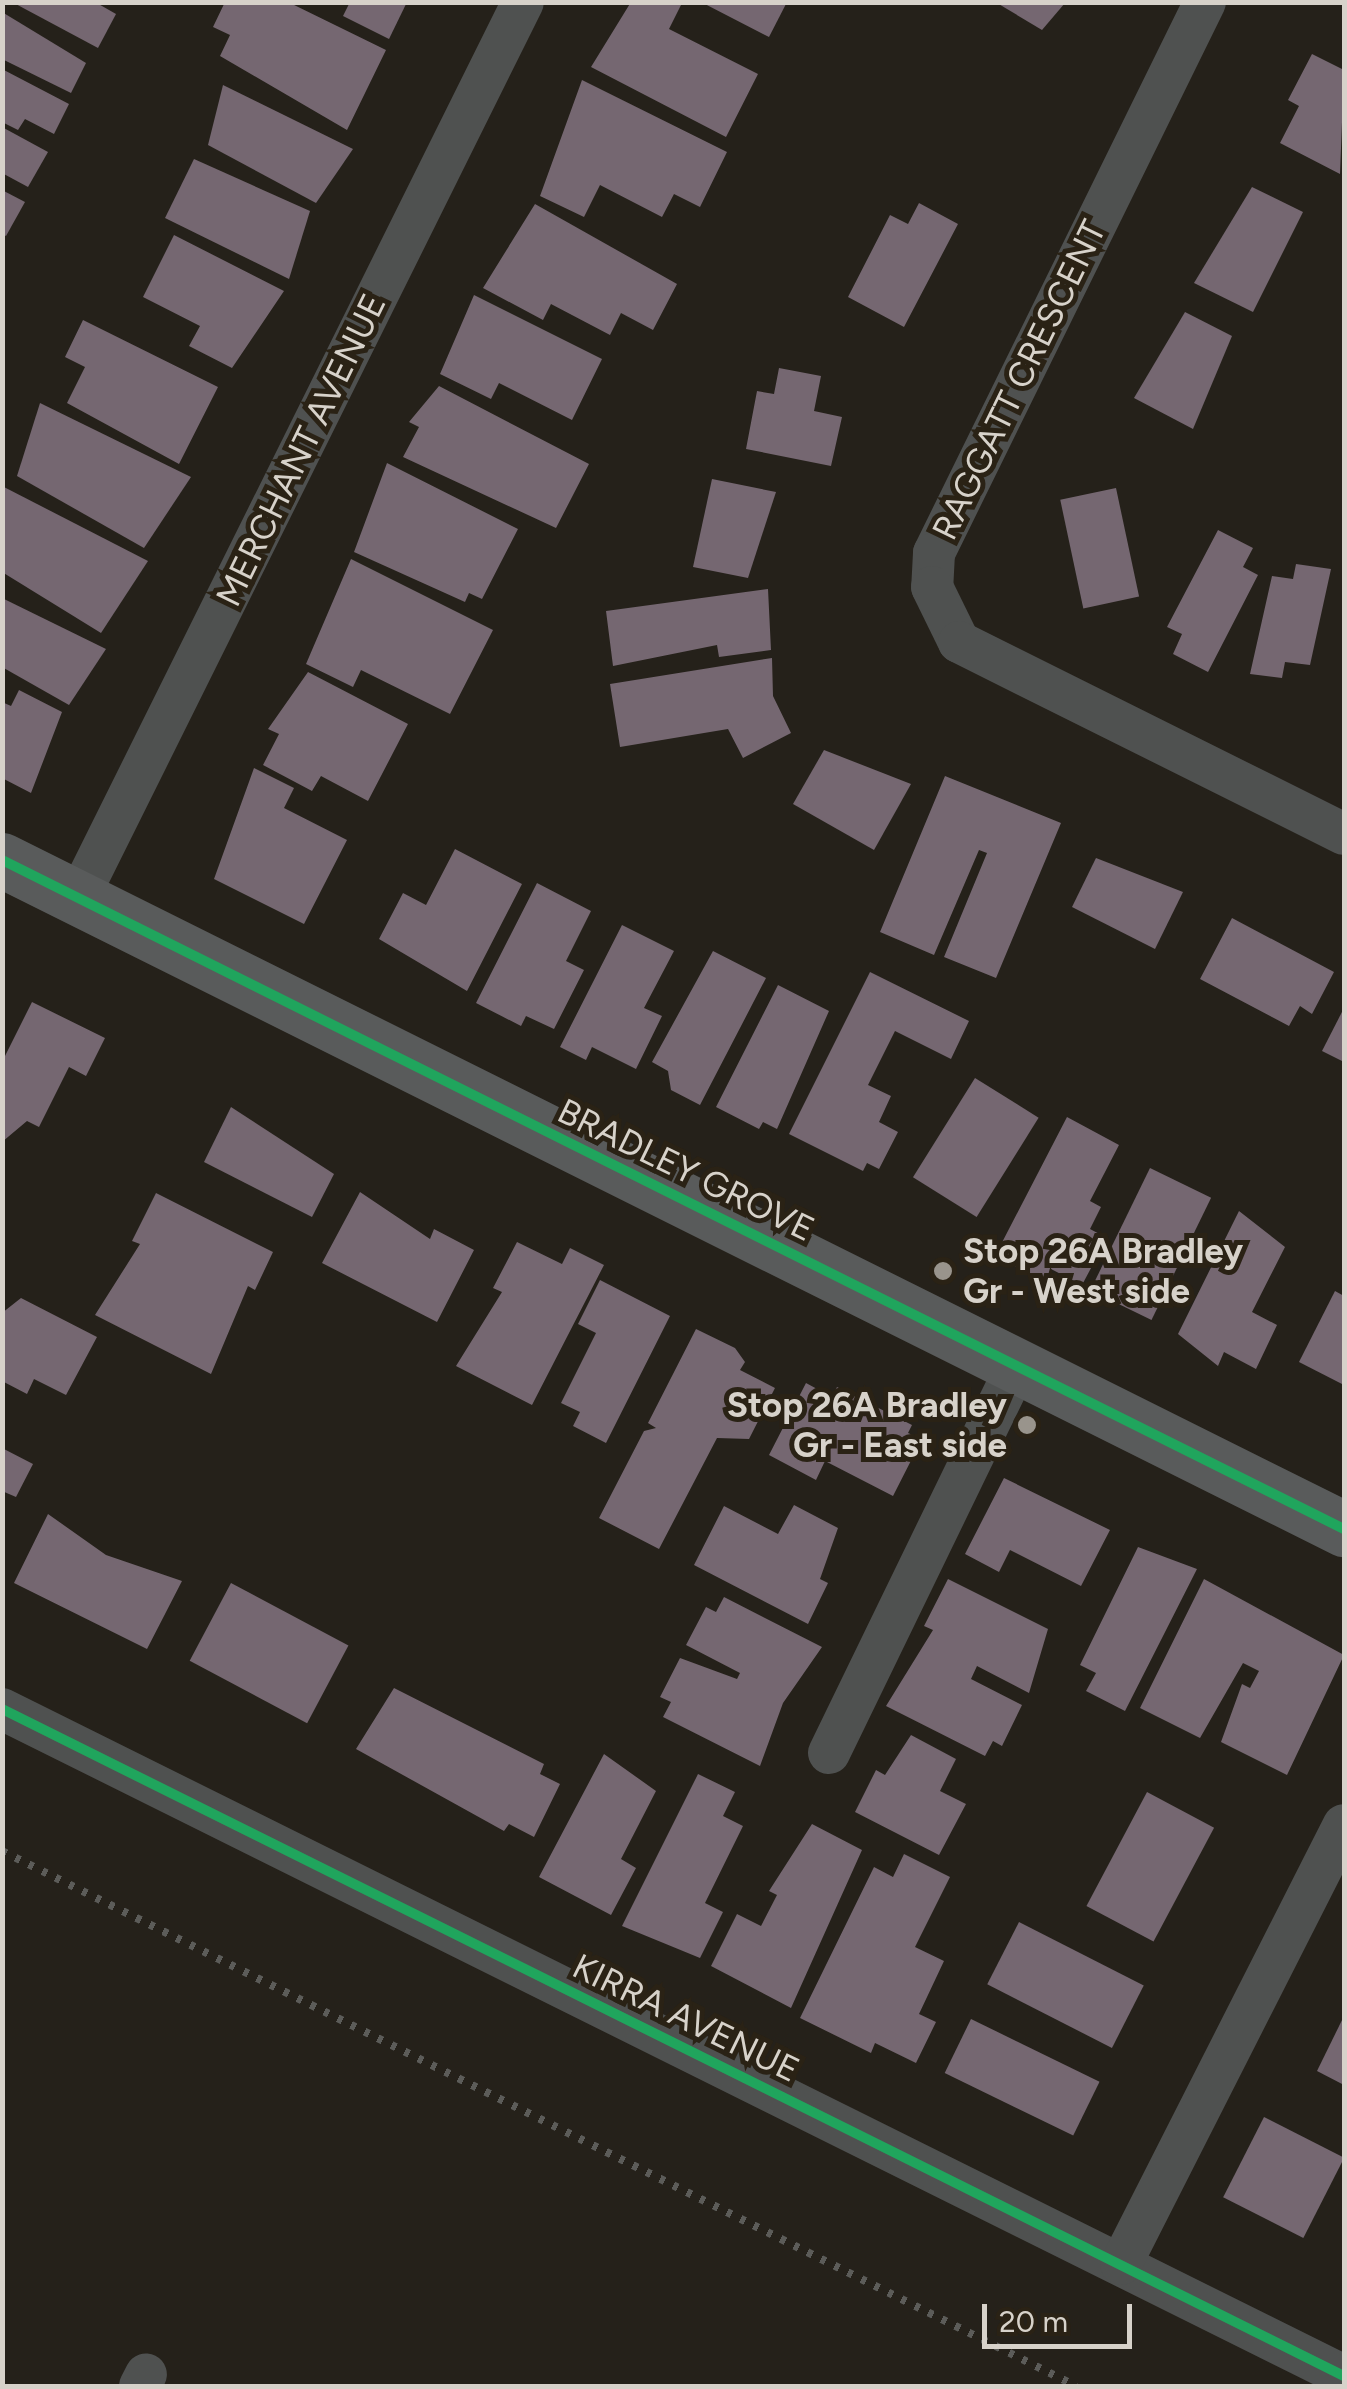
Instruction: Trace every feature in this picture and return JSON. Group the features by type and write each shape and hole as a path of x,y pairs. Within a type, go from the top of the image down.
{"street":[{"name":"MERCHANT AVENUE","path":"78,898 523,2"},
{"name":"RAGGATT CRESCENT","path":"1204,2 934,552 932,588 959,642 1344,834"},
{"name":"BRADLEY GROVE","path":"2,860 1344,1529"},
{"path":"829,1753 1017,1365"},
{"name":"KIRRA AVENUE","path":"2,1709 1344,2376"},
{"path":"1121,2264 1344,1825"}],"building":[{"path":"12,2 95,2 116,14 98,48"},
{"path":"225,2 288,2 386,50 347,130 220,56 230,35 213,27"},
{"path":"350,2 407,2 389,39 343,16"},
{"path":"631,2 681,5 669,29 758,74 726,137 591,67"},
{"path":"701,2 787,2 769,37"},
{"path":"997,3 1065,3 1042,30"},
{"path":"2,12 86,63 71,93 2,59"},
{"path":"1312,54 1344,70 1340,174 1280,143 1299,106 1288,100"},
{"path":"2,69 69,104 54,134 25,119 18,130 2,122"},
{"path":"582,80 727,152 700,207 674,194 662,217 600,185 584,217 540,196"},
{"path":"223,85 353,149 316,203 208,145"},
{"path":"2,127 48,152 28,187 2,173"},
{"path":"194,159 310,211 289,279 165,218"},
{"path":"1252,187 1303,212 1253,312 1194,283"},
{"path":"2,190 25,202 6,236 2,234"},
{"path":"919,203 958,224 904,327 848,297 890,215 908,224"},
{"path":"535,204 677,284 653,330 621,313 610,335 551,304 543,320 483,288"},
{"path":"174,235 284,291 232,368 189,346 200,326 143,297"},
{"path":"474,295 602,359 572,420 499,383 491,399 440,374"},
{"path":"1185,312 1232,336 1193,429 1134,398"},
{"path":"83,320 218,387 179,464 67,403 85,367 65,357"},
{"path":"779,368 821,376 814,411 842,417 831,466 746,449 757,391 774,394"},
{"path":"439,386 589,464 556,528 403,457 419,427 409,422"},
{"path":"40,403 191,477 144,548 17,476"},
{"path":"387,463 518,529 482,599 469,593 465,602 354,552"},
{"path":"712,479 776,492 748,578 693,567"},
{"path":"2,486 148,561 101,633 2,572"},
{"path":"1116,488 1139,597 1083,608 1060,500"},
{"path":"1218,530 1253,548 1243,567 1258,575 1208,672 1173,654 1182,634 1167,627"},
{"path":"351,559 493,630 450,714 361,670 353,687 306,664"},
{"path":"1296,564 1331,569 1310,665 1285,662 1282,678 1250,674 1272,576 1293,579"},
{"path":"768,589 771,650 719,657 717,645 613,666 606,611"},
{"path":"2,598 106,649 69,705 2,667"},
{"path":"772,658 773,696 791,733 743,758 728,729 620,747 610,684"},
{"path":"308,672 408,724 368,801 321,776 312,791 263,765 279,734 268,729"},
{"path":"19,690 62,712 31,793 2,778 2,702 11,706"},
{"path":"824,750 911,784 874,850 793,804"},
{"path":"254,768 294,788 284,808 347,840 304,924 214,879"},
{"path":"945,776 1061,823 996,978 944,957 987,853 979,850 934,955 880,932"},
{"path":"455,849 522,884 467,991 379,939 403,893 426,905"},
{"path":"1096,858 1183,892 1155,949 1072,907"},
{"path":"537,883 591,911 566,961 584,970 554,1029 526,1016 521,1026 476,1003"},
{"path":"1232,918 1334,972 1312,1014 1300,1006 1289,1026 1200,979"},
{"path":"622,925 674,951 644,1008 662,1016 636,1069 592,1047 586,1060 560,1047"},
{"path":"713,951 766,978 700,1105 671,1090 668,1071 652,1062"},
{"path":"870,972 969,1021 951,1059 895,1031 868,1085 891,1096 879,1122 898,1132 879,1169 867,1163 863,1171 789,1134"},
{"path":"778,985 829,1011 777,1129 763,1122 759,1129 716,1107"},
{"path":"32,1002 105,1038 86,1076 69,1067 39,1127 27,1121 2,1142 2,1062"},
{"path":"1344,1008 1344,1062 1322,1051"},
{"path":"975,1078 1039,1118 977,1217 913,1177"},
{"path":"231,1107 334,1174 312,1217 204,1162"},
{"path":"1067,1117 1119,1145 1090,1201 1101,1207 1090,1229 1107,1238 1082,1285 1051,1269 1045,1281 995,1256"},
{"path":"1150,1168 1211,1198 1151,1320 1090,1290"},
{"path":"360,1192 430,1239 434,1229 474,1250 437,1322 322,1263"},
{"path":"156,1193 273,1252 255,1290 248,1286 211,1374 95,1315 140,1244 132,1241"},
{"path":"1239,1211 1285,1247 1252,1312 1277,1325 1256,1369 1224,1352 1218,1366 1178,1334"},
{"path":"517,1242 562,1264 570,1248 604,1265 532,1405 456,1366 502,1292 493,1288"},
{"path":"600,1280 670,1316 606,1443 573,1426 580,1412 561,1403 596,1333 578,1324"},
{"path":"1335,1291 1344,1296 1342,1384 1299,1362"},
{"path":"21,1298 97,1337 66,1395 34,1379 27,1394 2,1381 2,1313"},
{"path":"696,1329 735,1348 745,1362 740,1370 775,1388 749,1439 717,1438 659,1549 599,1518 644,1431 656,1428 648,1423"},
{"path":"806,1383 832,1397 837,1387 912,1425 908,1433 922,1439 893,1496 825,1461 816,1480 769,1455"},
{"path":"2,1448 33,1464 16,1497 2,1491"},
{"path":"1004,1478 1110,1530 1081,1586 1010,1550 999,1572 965,1554"},
{"path":"794,1505 838,1528 820,1579 828,1583 808,1624 694,1565 724,1506 778,1534"},
{"path":"48,1514 106,1555 182,1581 147,1649 14,1583"},
{"path":"1138,1547 1197,1569 1125,1711 1086,1691 1096,1673 1080,1665"},
{"path":"948,1579 1048,1629 1029,1693 977,1666 971,1679 1022,1705 1002,1746 993,1741 985,1756 886,1706 933,1630 924,1626"},
{"path":"1204,1579 1344,1655 1287,1775 1221,1742 1242,1684 1250,1688 1259,1671 1243,1663 1200,1738 1140,1708"},
{"path":"231,1583 348,1645 307,1723 190,1661"},
{"path":"724,1597 822,1647 783,1703 760,1766 663,1717 671,1702 660,1697 680,1658 737,1679 740,1673 686,1645 706,1607 716,1612"},
{"path":"394,1688 544,1764 540,1774 560,1784 534,1837 509,1824 504,1831 356,1749"},
{"path":"911,1735 956,1759 940,1791 966,1804 939,1855 855,1812 876,1770 885,1775"},
{"path":"604,1754 656,1791 621,1859 636,1868 611,1915 539,1877"},
{"path":"698,1774 735,1792 723,1816 743,1826 705,1903 723,1912 700,1958 622,1926"},
{"path":"1147,1792 1214,1828 1154,1942 1086,1906"},
{"path":"812,1824 862,1850 791,2008 711,1966 737,1914 761,1926 777,1895 769,1891"},
{"path":"904,1854 950,1877 915,1947 944,1961 919,2014 936,2022 916,2063 875,2043 871,2053 800,2018 874,1867 893,1877"},
{"path":"1019,1922 1144,1986 1112,2048 987,1984"},
{"path":"1344,2016 1344,2085 1317,2071"},
{"path":"971,2019 1100,2082 1073,2136 945,2073"},
{"path":"1264,2117 1344,2158 1303,2238 1223,2197"}],"railway":[{"path":"2,1851 1076,2386"}],"cycle path":[{"path":"2,860 1344,1529"},
{"path":"2,1709 1344,2376"}],"place":[{"name":"Stop 26A Bradley Gr - West side","path":"943,1271"},
{"name":"Stop 26A Bradley Gr - East side","path":"1027,1425"}]}
